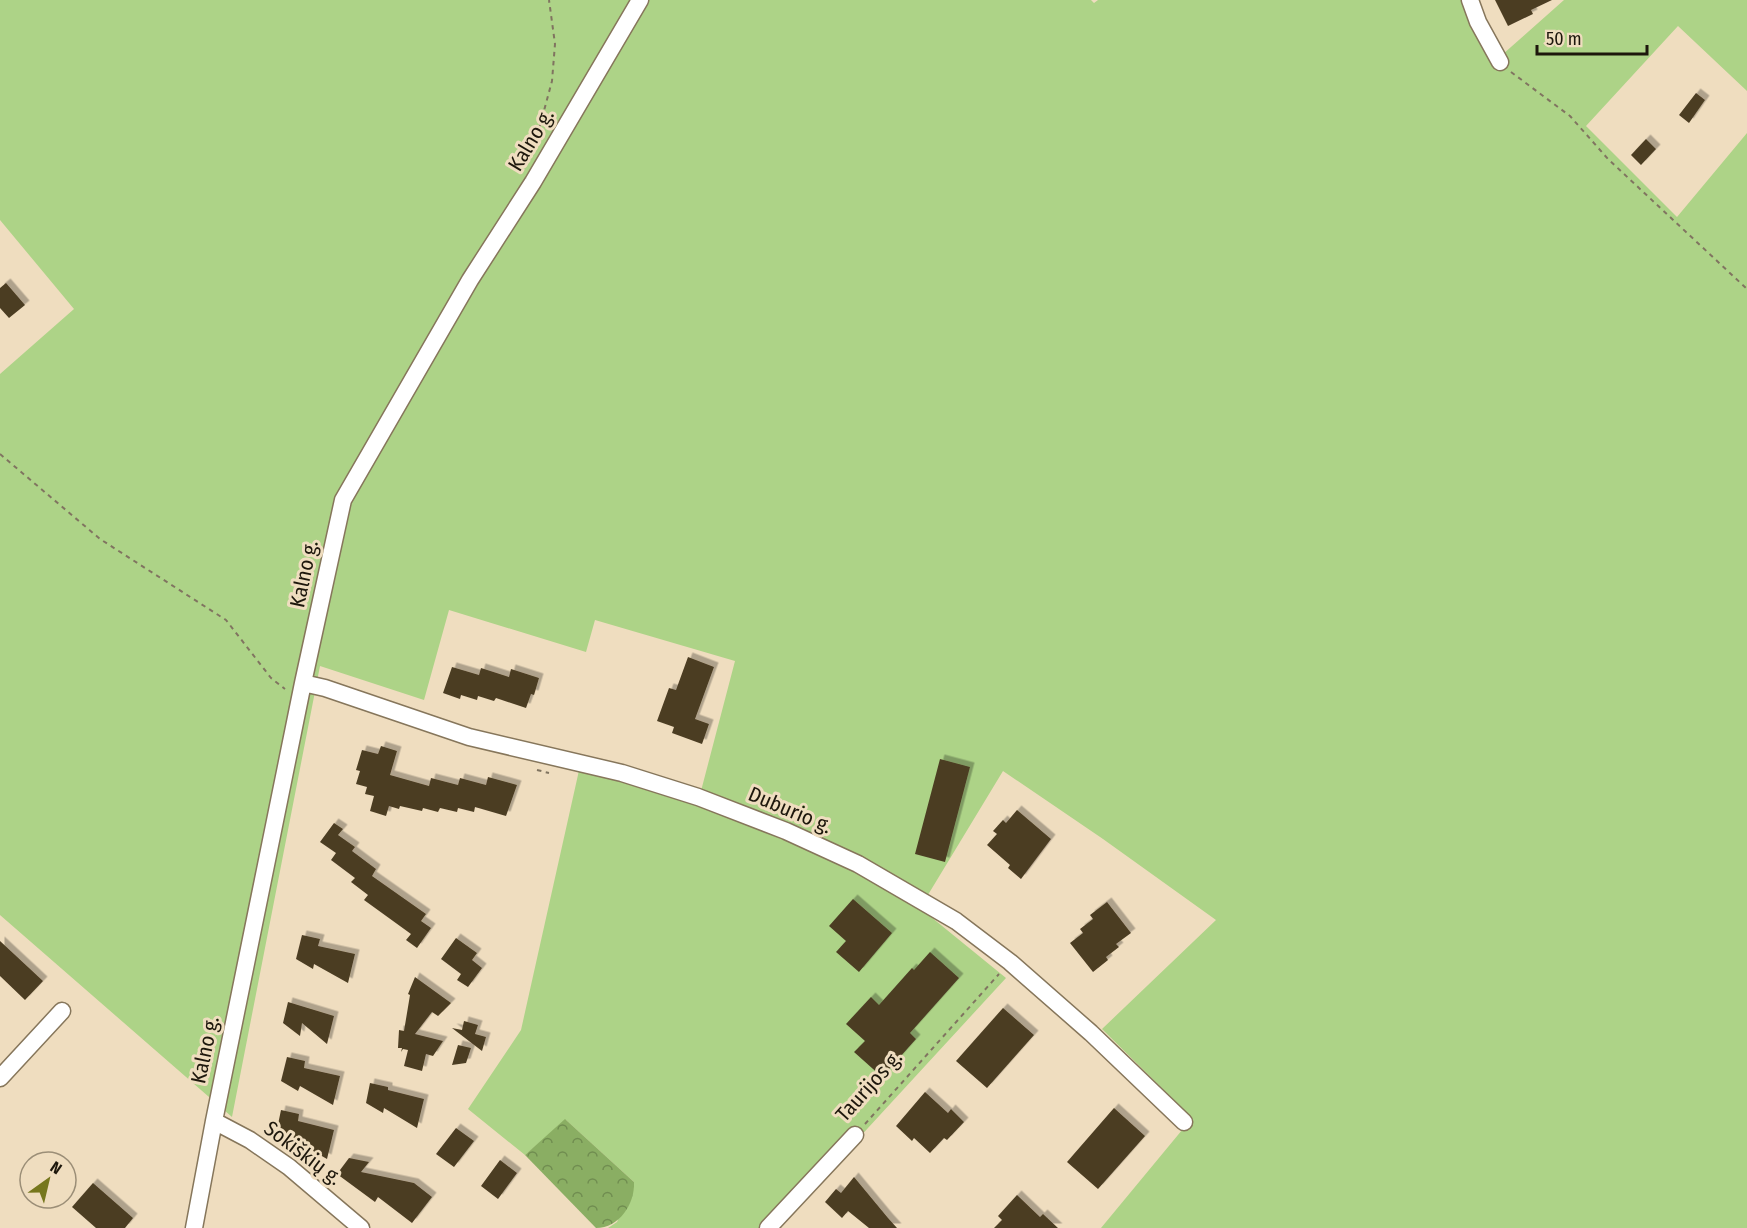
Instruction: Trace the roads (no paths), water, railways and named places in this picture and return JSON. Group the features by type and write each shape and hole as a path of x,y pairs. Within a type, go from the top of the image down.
{"street":[{"name":"Kalno g.","path":"194,1228 303,683 343,500 470,280 533,182 640,0"},
{"path":"1470,0 1478,22 1500,62"},
{"name":"Duburio g.","path":"303,683 325,688 469,738 622,773 698,796 786,831 858,864 956,921 1010,962 1091,1033 1184,1122"},
{"path":"0,1078 63,1011"},
{"name":"Sokiškių g.","path":"214,1121 250,1140 289,1167 361,1228"},
{"name":"Taurijos g.","path":"768,1228 855,1135"}]}
